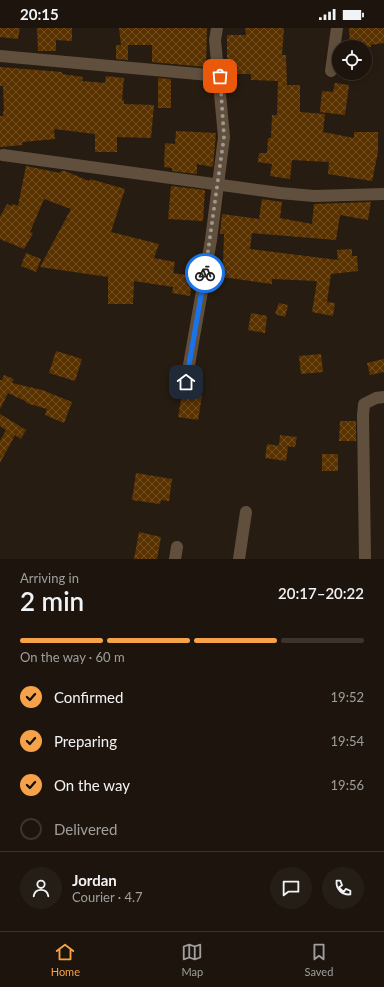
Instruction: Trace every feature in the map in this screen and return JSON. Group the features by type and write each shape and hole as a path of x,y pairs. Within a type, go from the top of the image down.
{"street":[{"path":"186,382 219,184 224,137 220,76 215,40 217,28"},
{"path":"331,71 337,28"},
{"path":"0,56 220,76"},
{"path":"3,156 280,193 314,196 384,194"},
{"path":"365,559 364,404 376,398 384,397"},
{"path":"239,559 246,512"}],"building":[{"path":"0,28 20,28 18,39 0,37"},
{"path":"37,28 72,28 72,41 56,40 56,51 38,51"},
{"path":"119,28 207,28 206,67 152,62 152,45 128,45 128,60 116,59 116,45 121,45"},
{"path":"245,28 284,28 282,55 286,55 287,85 300,85 300,112 325,114 323,132 354,138 354,132 378,132 378,152 372,181 328,174 329,162 292,160 290,179 270,176 272,164 258,162 259,153 267,153 268,138 271,138 272,115 277,115 278,81 251,80 251,74 234,74 234,70 231,70 231,64 227,64 227,35 246,35"},
{"path":"349,28 384,28 384,43 372,45 372,40 350,40"},
{"path":"0,67 62,72 62,74 83,77 82,81 105,83 106,76 124,78 122,100 124,100 124,104 154,105 151,138 117,137 117,152 95,152 95,134 54,129 55,139 22,142 23,145 0,147 0,116 3,116 4,111 3,86 0,86"},
{"path":"158,78 171,79 171,108 158,108"},
{"path":"335,83 349,85 345,115 320,112 322,91 333,92"},
{"path":"176,131 216,133 213,167 197,164 197,174 172,171 172,168 164,167 165,143 175,144"},
{"path":"26,166 60,173 61,171 65,171 89,181 90,179 125,189 111,232 159,244 154,258 175,262 173,273 193,276 190,296 172,293 173,287 134,281 133,304 108,304 108,277 40,267 71,209 44,199 30,232 33,233 24,249 0,239 0,217 7,204 11,206 13,204 18,206"},
{"path":"171,186 205,190 203,221 168,219"},
{"path":"262,199 282,202 280,218 312,224 314,204 371,202 368,220 340,215 336,240 252,233 250,249 338,260 337,250 352,249 352,256 357,256 358,271 331,274 327,302 335,303 333,316 312,312 317,281 272,279 272,284 215,276 217,266 223,267 224,234 220,234 222,214 259,219"},
{"path":"26,253 41,259 36,272 21,266"},
{"path":"279,303 288,305 285,317 275,314"},
{"path":"251,313 267,316 265,333 248,330"},
{"path":"56,351 82,359 75,381 49,373"},
{"path":"321,354 323,372 301,374 299,356"},
{"path":"384,359 384,372 370,375 367,363"},
{"path":"4,375 14,379 12,383 42,390 72,402 64,423 45,415 47,409 26,403 27,402 8,393 0,409 0,380 2,380"},
{"path":"182,394 202,396 198,420 178,417"},
{"path":"0,414 26,430 21,439 15,435 0,463 0,441 6,430 0,426"},
{"path":"340,421 356,421 356,441 339,441"},
{"path":"280,435 297,437 295,447 279,446"},
{"path":"267,444 288,447 286,461 265,458"},
{"path":"322,454 338,454 338,471 322,471"},
{"path":"136,473 172,479 169,501 161,500 160,504 132,500"},
{"path":"139,532 161,537 157,559 134,559"}],"way so far":[{"path":"205,273 219,184 224,137 220,76"}],"route":[{"path":"186,382 205,273"}]}
